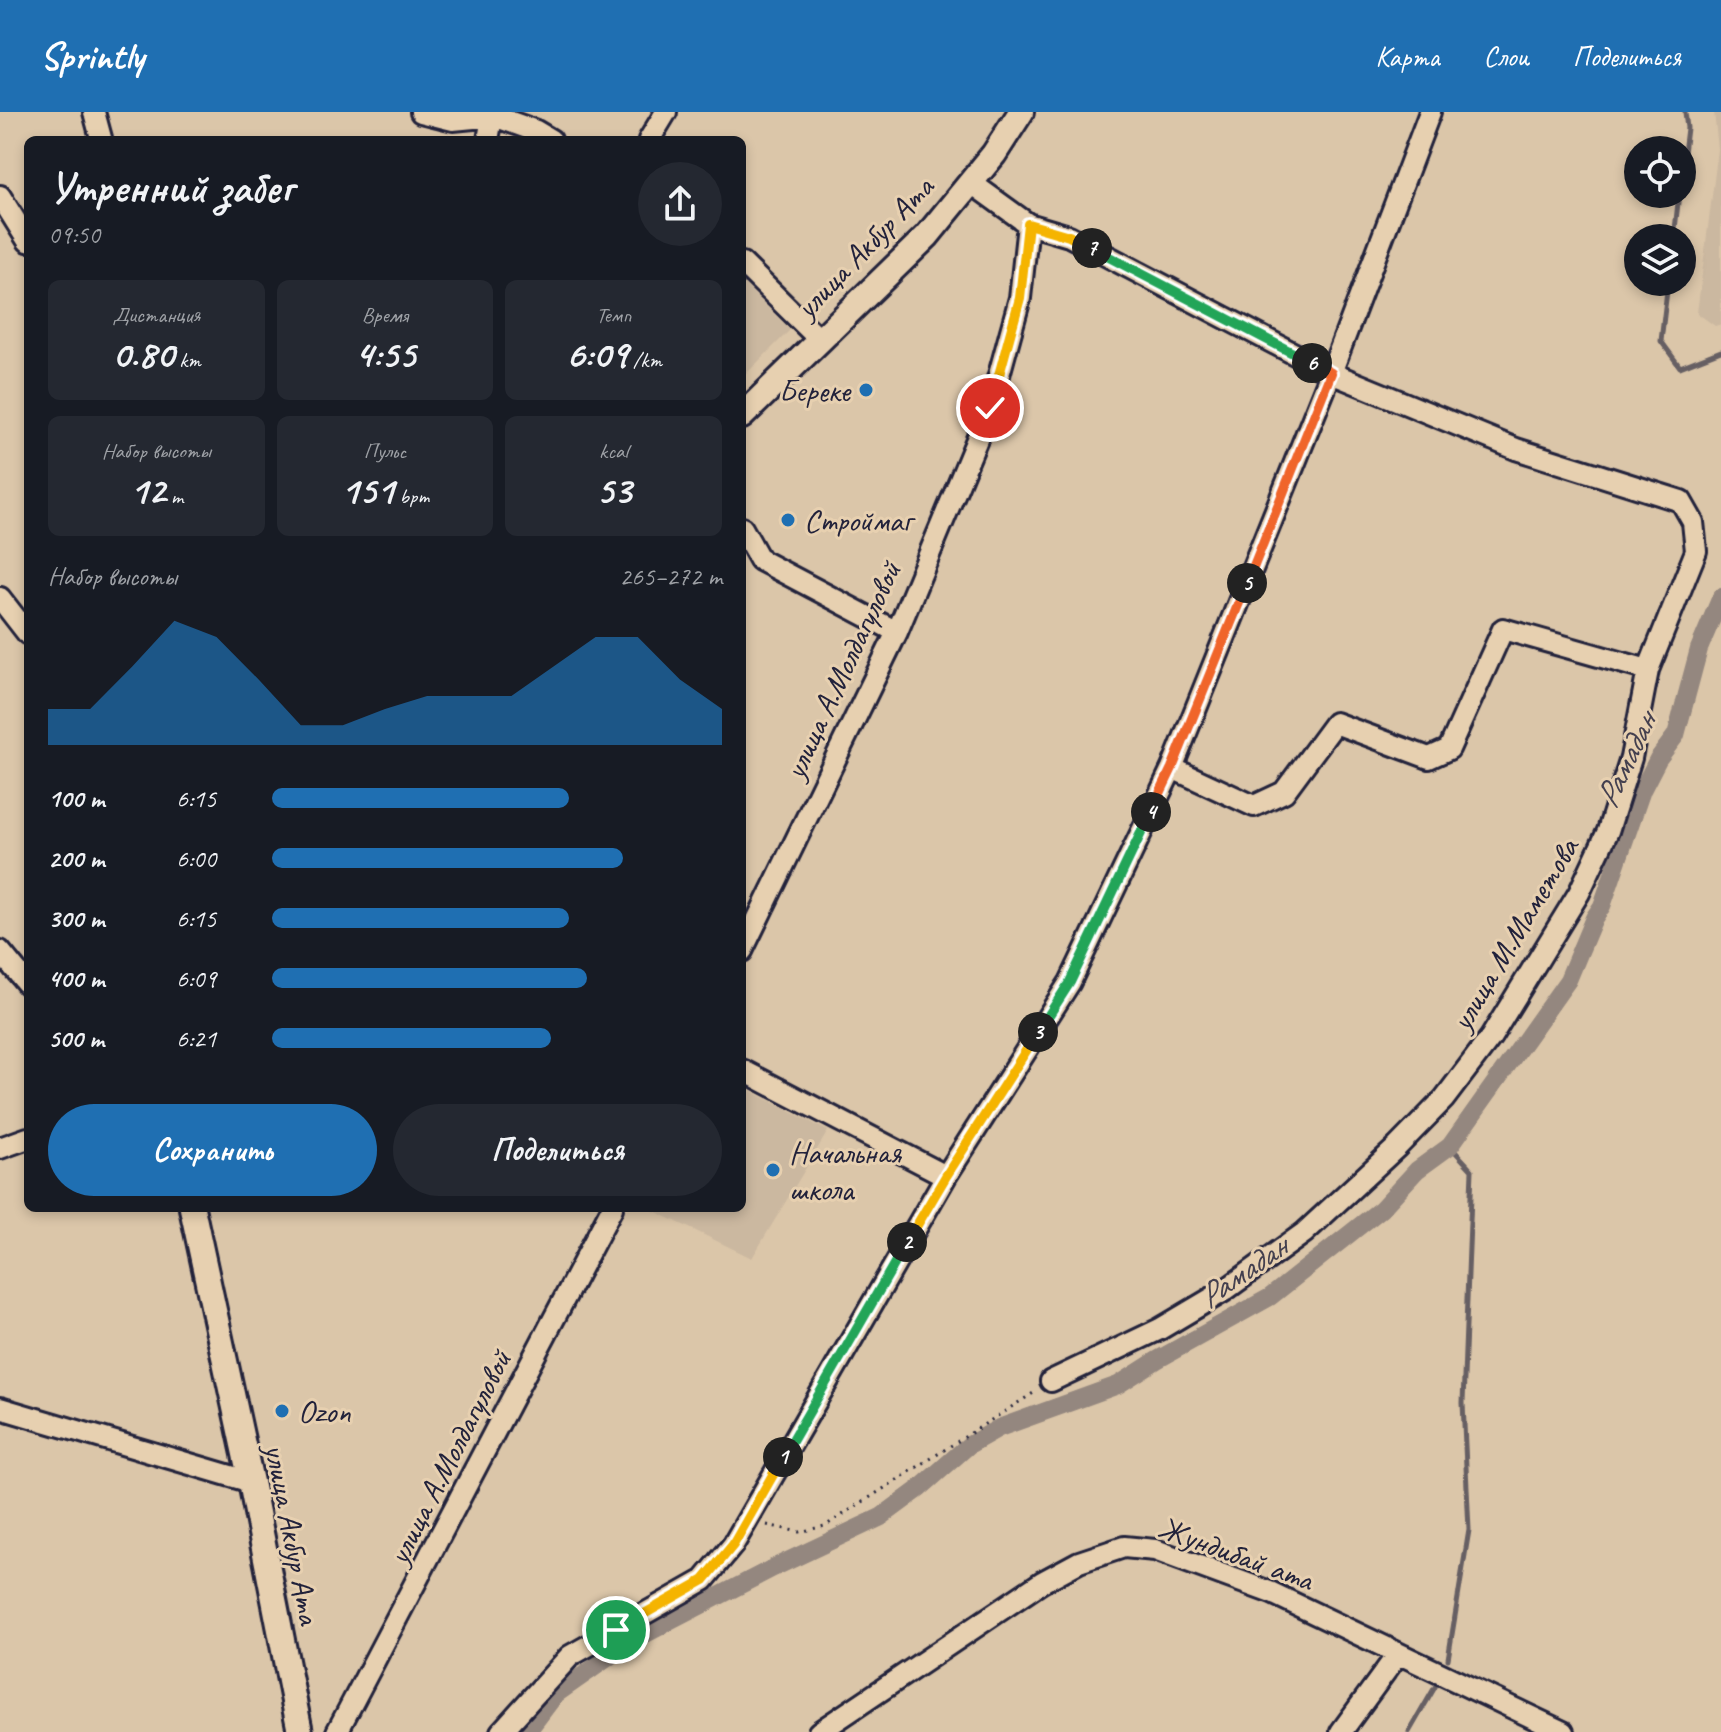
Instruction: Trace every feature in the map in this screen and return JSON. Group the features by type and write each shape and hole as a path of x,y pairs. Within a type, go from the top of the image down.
{"main road":[{"name":"улица Акбур Ата","path":"746,412 927,236 994,154 1021,112"},
{"name":"улица Акбур Ата","path":"193,1212 251,1482 300,1732"}],"street":[{"path":"94,112 100,136"},
{"path":"421,112 453,120 494,114 544,136"},
{"path":"651,136 666,112"},
{"path":"501,1732 570,1656 704,1580 733,1545 946,1176 1070,982 1172,768 1331,373 1430,112"},
{"path":"489,136 494,114"},
{"path":"970,182 1028,224 1069,236 1331,373"},
{"path":"0,196 24,235"},
{"name":"улица А.Молдагуловой","path":"746,943 897,632 990,408 1020,298 1028,224"},
{"path":"746,267 819,339"},
{"name":"улица М.Маметова","path":"1051,1381 1160,1329 1224,1291 1304,1233 1444,1099 1491,1037 1579,893 1608,831 1631,758 1648,670 1696,551 1693,522 1681,501 1516,449 1331,373"},
{"path":"746,535 760,560 897,632"},
{"path":"0,598 24,629"},
{"path":"1172,768 1254,806 1284,792 1335,723 1429,758 1449,749 1503,629 1648,670"},
{"path":"0,951 24,980"},
{"path":"746,1072 946,1176"},
{"path":"0,1148 24,1139"},
{"name":"улица А.Молдагуловой","path":"337,1732 610,1212"},
{"path":"0,1408 251,1482"},
{"name":"Жундибай ата","path":"819,1732 1042,1582 1079,1562 1124,1547 1155,1550 1272,1593 1563,1732"},
{"path":"1341,1732 1398,1654"}],"path":[{"path":"747,1521 799,1532 825,1526 1051,1381"}],"shaded area":[{"path":"1714,112 1721,112 1721,324 1715,326 1697,313 1718,149"},
{"path":"746,286 790,330 746,374"},
{"name":"Начальная школа","path":"746,1088 828,1131 752,1258 656,1212 746,1212"}],"waterway":[{"path":"1685,112 1686,136"},
{"path":"1676,224 1677,208"},
{"path":"1666,296 1661,341 1680,367 1721,351"},
{"name":"Рамадан","path":"527,1732 555,1695 632,1641 775,1567 881,1517 969,1445 999,1428 1118,1385 1270,1297 1381,1209 1417,1170 1450,1146 1568,980 1602,906 1642,790 1658,759 1676,735 1699,649 1721,597"},
{"path":"1448,1659 1469,1530 1463,1403 1472,1170 1450,1146"},
{"path":"1409,1732 1435,1687"}],"place":[{"name":"Береке","path":"866,390"},
{"name":"Строймаг","path":"788,520"},
{"name":"Начальная школа","path":"773,1170"},
{"name":"Ozon","path":"282,1411"}],"route":[{"path":"616,1630 704,1580 733,1545 946,1176 1070,982 1172,768 1331,373 1069,236 1028,224 1020,298 990,408"}]}
